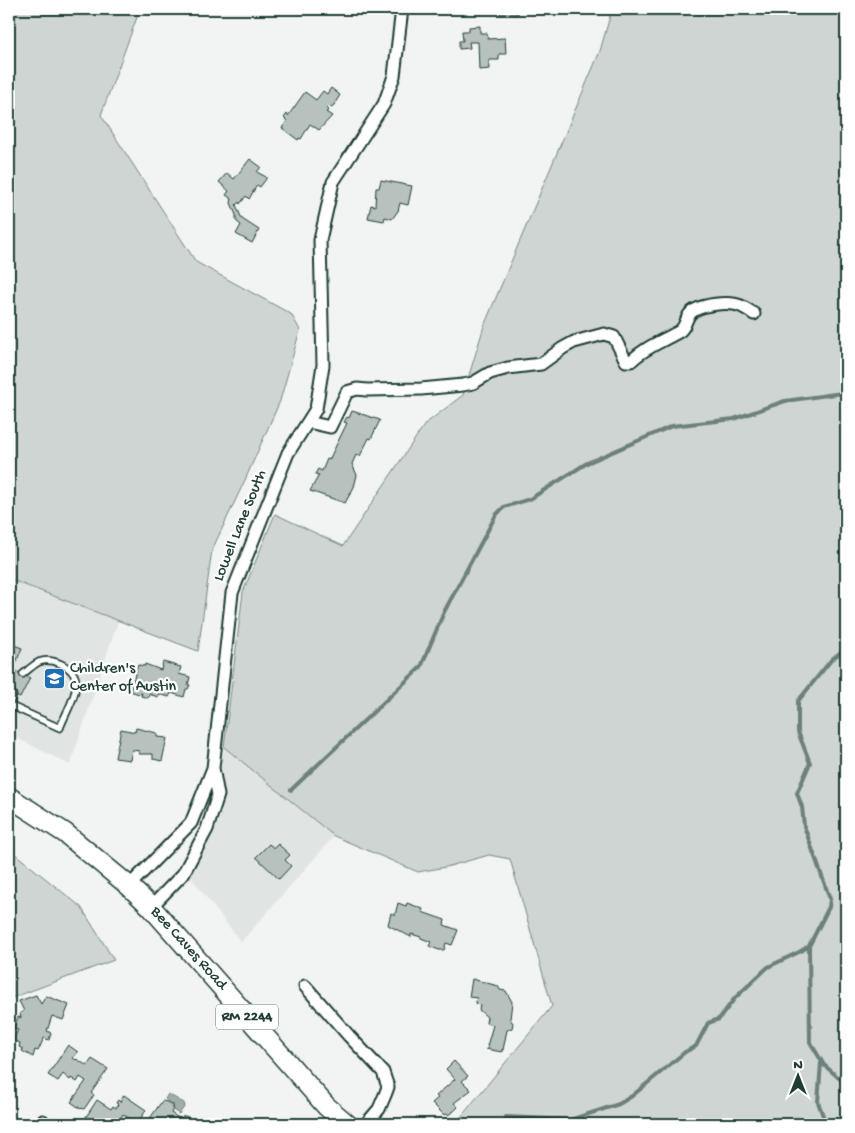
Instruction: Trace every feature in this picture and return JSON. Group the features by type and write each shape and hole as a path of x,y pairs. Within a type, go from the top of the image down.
{"main road":[{"name":"Bee Caves Road","path":"9,797 65,833 129,886 150,907 326,1106 346,1124"}],"street":[{"name":"Lowell Lane South","path":"129,886 190,823 213,768 232,593 288,453 316,409 323,365 320,240 332,182 384,104 394,76 402,9"},
{"path":"308,422 330,427 347,392 357,389 422,389 463,385 490,373 508,368 541,364 574,342 604,334 614,337 626,361 631,361 652,345 684,328 689,315 696,309 729,303 740,305 754,314"},
{"name":"Lowell Lane South","path":"150,907 183,874 207,829 218,795 213,768"},
{"path":"305,986 384,1072 388,1087 379,1109 366,1124"}],"lane":[{"path":"13,695 9,705 60,728 75,691 76,681 74,674 67,668 52,661 40,662 23,674"}],"shaded area":[{"path":"9,9 140,9 101,115 196,262 291,314 300,330 280,401 212,550 198,651 9,579"},
{"path":"612,9 846,9 846,1124 455,1124 552,1006 510,859 489,855 446,867 418,872 334,836 224,747 243,592 275,514 343,546 425,424 463,395 484,326 600,51"},
{"name":"Children's Center of Austin","path":"9,579 118,621 70,765 9,734"},
{"path":"224,747 334,836 241,942 189,875 213,823"},
{"path":"9,849 81,907 114,960 9,999"},
{"path":"168,1094 184,1103 185,1106 179,1114 174,1111 173,1105 165,1099"}],"building":[{"path":"500,9 518,9 518,14 500,14"},
{"path":"480,26 480,33 487,33 488,39 505,38 506,54 499,54 499,60 489,60 490,69 479,70 478,42 469,42 470,48 459,49 459,41 463,41 462,31 469,31 469,27"},
{"path":"331,88 340,95 332,108 329,106 327,108 329,110 326,112 332,116 319,130 310,124 301,139 299,138 298,140 282,128 287,121 284,118 287,114 288,116 305,92 316,100 323,91 327,94"},
{"path":"250,159 261,167 257,172 266,177 260,187 257,185 249,199 246,196 240,204 239,202 236,205 242,219 259,230 252,243 236,234 241,225 236,221 236,215 231,203 232,199 226,195 229,191 219,182 227,173 234,179"},
{"path":"381,180 412,186 408,205 400,203 398,211 392,219 385,217 384,221 368,218 371,205 375,206 376,188 379,188"},
{"path":"352,411 380,420 371,439 369,438 360,456 356,455 352,464 357,475 354,487 345,503 310,491 319,475 315,474 318,469 322,471 327,459 329,460 347,423 344,422 347,417 349,418"},
{"path":"14,645 22,648 13,670 30,678 20,698 9,693 9,658"},
{"path":"163,662 181,667 179,674 190,677 188,685 190,685 186,689 184,697 171,693 169,697 158,694 158,697 149,694 148,698 141,696 142,693 130,691 138,665 145,666 145,664 161,670"},
{"path":"136,728 157,733 157,737 167,738 162,761 153,759 153,754 139,754 139,751 132,750 130,760 115,758 121,729 135,732"},
{"path":"269,844 274,848 278,844 290,855 285,860 291,866 279,879 256,857"},
{"path":"398,903 406,906 407,903 423,909 422,912 445,920 444,925 458,930 452,945 446,943 444,950 439,950 429,946 431,942 421,937 411,934 411,937 388,925 391,913 395,915"},
{"path":"472,979 498,986 500,990 506,991 512,1002 510,1019 513,1023 512,1028 507,1030 502,1052 486,1049 489,1047 487,1046 493,1025 486,1023 487,1017 479,1010 480,1005 475,1004 477,998 469,997"},
{"path":"36,995 41,1004 46,996 69,1005 63,1020 52,1016 47,1031 51,1033 49,1040 44,1038 38,1051 35,1050 33,1057 22,1051 23,1049 19,1047 20,1043 13,1040 18,1030 14,1028 18,1017 21,1018 20,1013 24,1011 19,1001"},
{"path":"68,1045 78,1052 73,1058 76,1060 87,1066 92,1059 108,1069 91,1093 94,1095 84,1109 71,1102 86,1081 80,1077 77,1082 71,1078 70,1080 63,1074 58,1081 48,1075"},
{"path":"454,1061 468,1076 462,1081 471,1090 454,1103 458,1107 454,1111 444,1115 432,1103 438,1098 436,1096 455,1079 446,1069"},
{"path":"124,1095 146,1110 137,1124 123,1114 117,1124 82,1123 97,1100 111,1109 113,1106 116,1108 118,1104 116,1103 118,1100 120,1102"},
{"path":"162,1101 173,1105 171,1113 180,1119 186,1116 194,1121 194,1124 146,1124"}],"waterway":[{"path":"291,790 421,667 444,612 496,515 504,507 530,499 587,463 672,426 734,419 785,401 842,393 846,381"},
{"path":"842,393 846,403"},
{"path":"506,1117 570,1120 619,1104 632,1096 685,1052 696,1046 708,1023 719,1019 735,998 768,967 809,946 829,907 830,899 804,826 802,807 797,793 810,763 798,732 798,701 832,659 846,648"},
{"path":"809,946 810,1042 824,1065 846,1084"},
{"path":"821,1063 818,1102 826,1124"}],"place":[{"name":"Children's Center of Austin","path":"54,678"}]}
